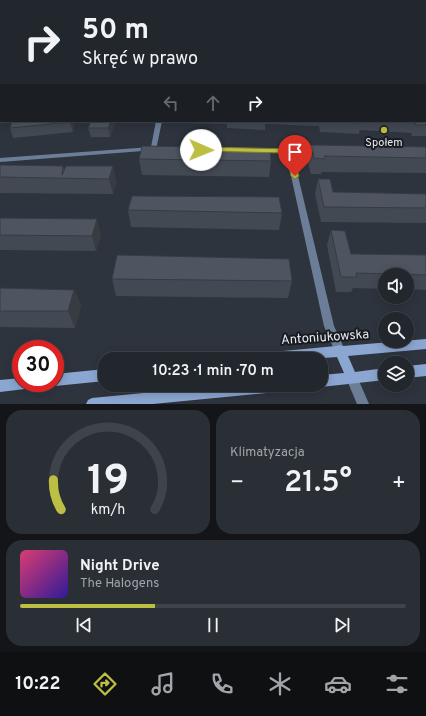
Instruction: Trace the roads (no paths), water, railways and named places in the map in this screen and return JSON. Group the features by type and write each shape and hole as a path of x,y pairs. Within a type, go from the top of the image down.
{"main road":[{"name":"Antoniukowska","path":"320,352 426,344"},
{"path":"340,350 352,378"},
{"path":"414,371 426,370"},
{"path":"64,379 98,375"},
{"path":"328,380 378,375"},
{"path":"0,386 12,385"},
{"path":"92,404 215,392"}],"street":[{"path":"0,160 157,149 159,122"},
{"path":"250,150 290,151 329,326 340,350"},
{"path":"352,378 363,404"}],"place":[{"name":"Społem","path":"384,130"}]}
